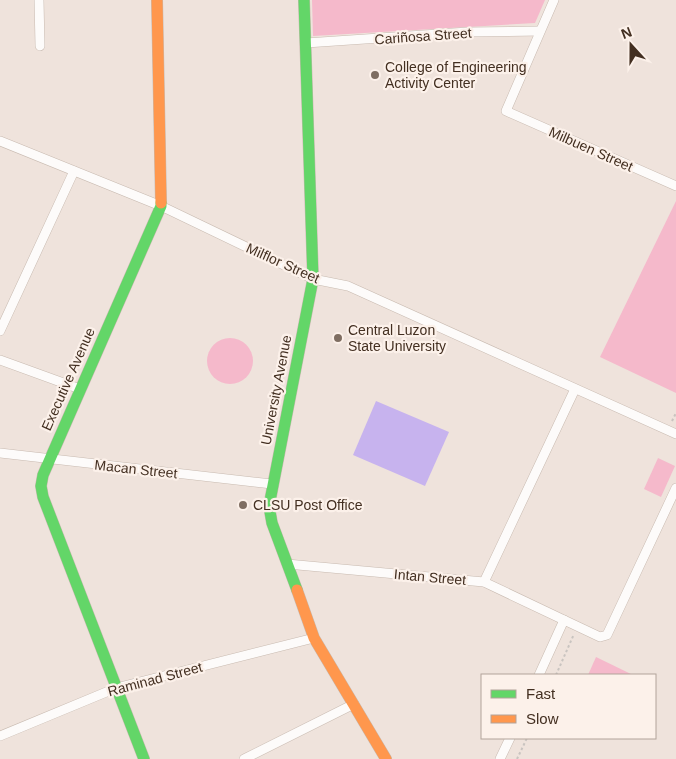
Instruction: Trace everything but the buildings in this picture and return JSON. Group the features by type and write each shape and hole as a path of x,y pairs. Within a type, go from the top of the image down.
{"street":[{"path":"39,0 40,46"},
{"name":"Executive Avenue","path":"144,759 41,492 42,481 50,459 161,206 157,0"},
{"name":"University Avenue","path":"304,0 313,279 269,499 270,513 314,638 386,759"},
{"path":"540,31 554,0"},
{"name":"Cariñosa Street","path":"306,43 468,32 540,31"},
{"name":"Milbuen Street","path":"540,31 506,111 676,186"},
{"name":"Milflor Street","path":"0,141 161,206 313,279 348,286 676,434"},
{"path":"0,331 74,171"},
{"path":"0,360 80,389"},
{"path":"484,582 575,388"},
{"name":"Macan Street","path":"0,453 272,484"},
{"name":"Intan Street","path":"287,564 484,582 600,637 607,636 676,488"},
{"path":"539,674 564,620"},
{"name":"Raminad Street","path":"0,736 116,688 314,638"},
{"path":"244,759 354,704"},
{"path":"500,759 510,739"}],"path":[{"path":"556,674 578,626"},
{"path":"517,759 527,739"}],"shaded area":[{"path":"312,0 545,0 535,23 313,36"},
{"path":"676,201 676,393 600,357"},
{"path":"230,338 243,342 249,348 253,361 249,374 243,380 230,384 217,380 211,374 207,361 211,348 217,342"},
{"path":"376,401 449,432 425,486 353,455"},
{"path":"658,458 675,466 661,497 644,489"},
{"path":"596,657 631,674 588,674"}],"traffic: fast":[{"path":"297,590 272,523 269,506 313,279 304,0"},
{"path":"144,759 43,497 41,486 43,475 161,203"}],"traffic: slow":[{"path":"157,0 161,203"},
{"path":"297,590 314,638 386,759"}],"place":[{"name":"College of Engineering Activity Center","path":"375,75"},
{"name":"Central Luzon State University","path":"338,338"},
{"name":"CLSU Post Office","path":"243,505"}]}
